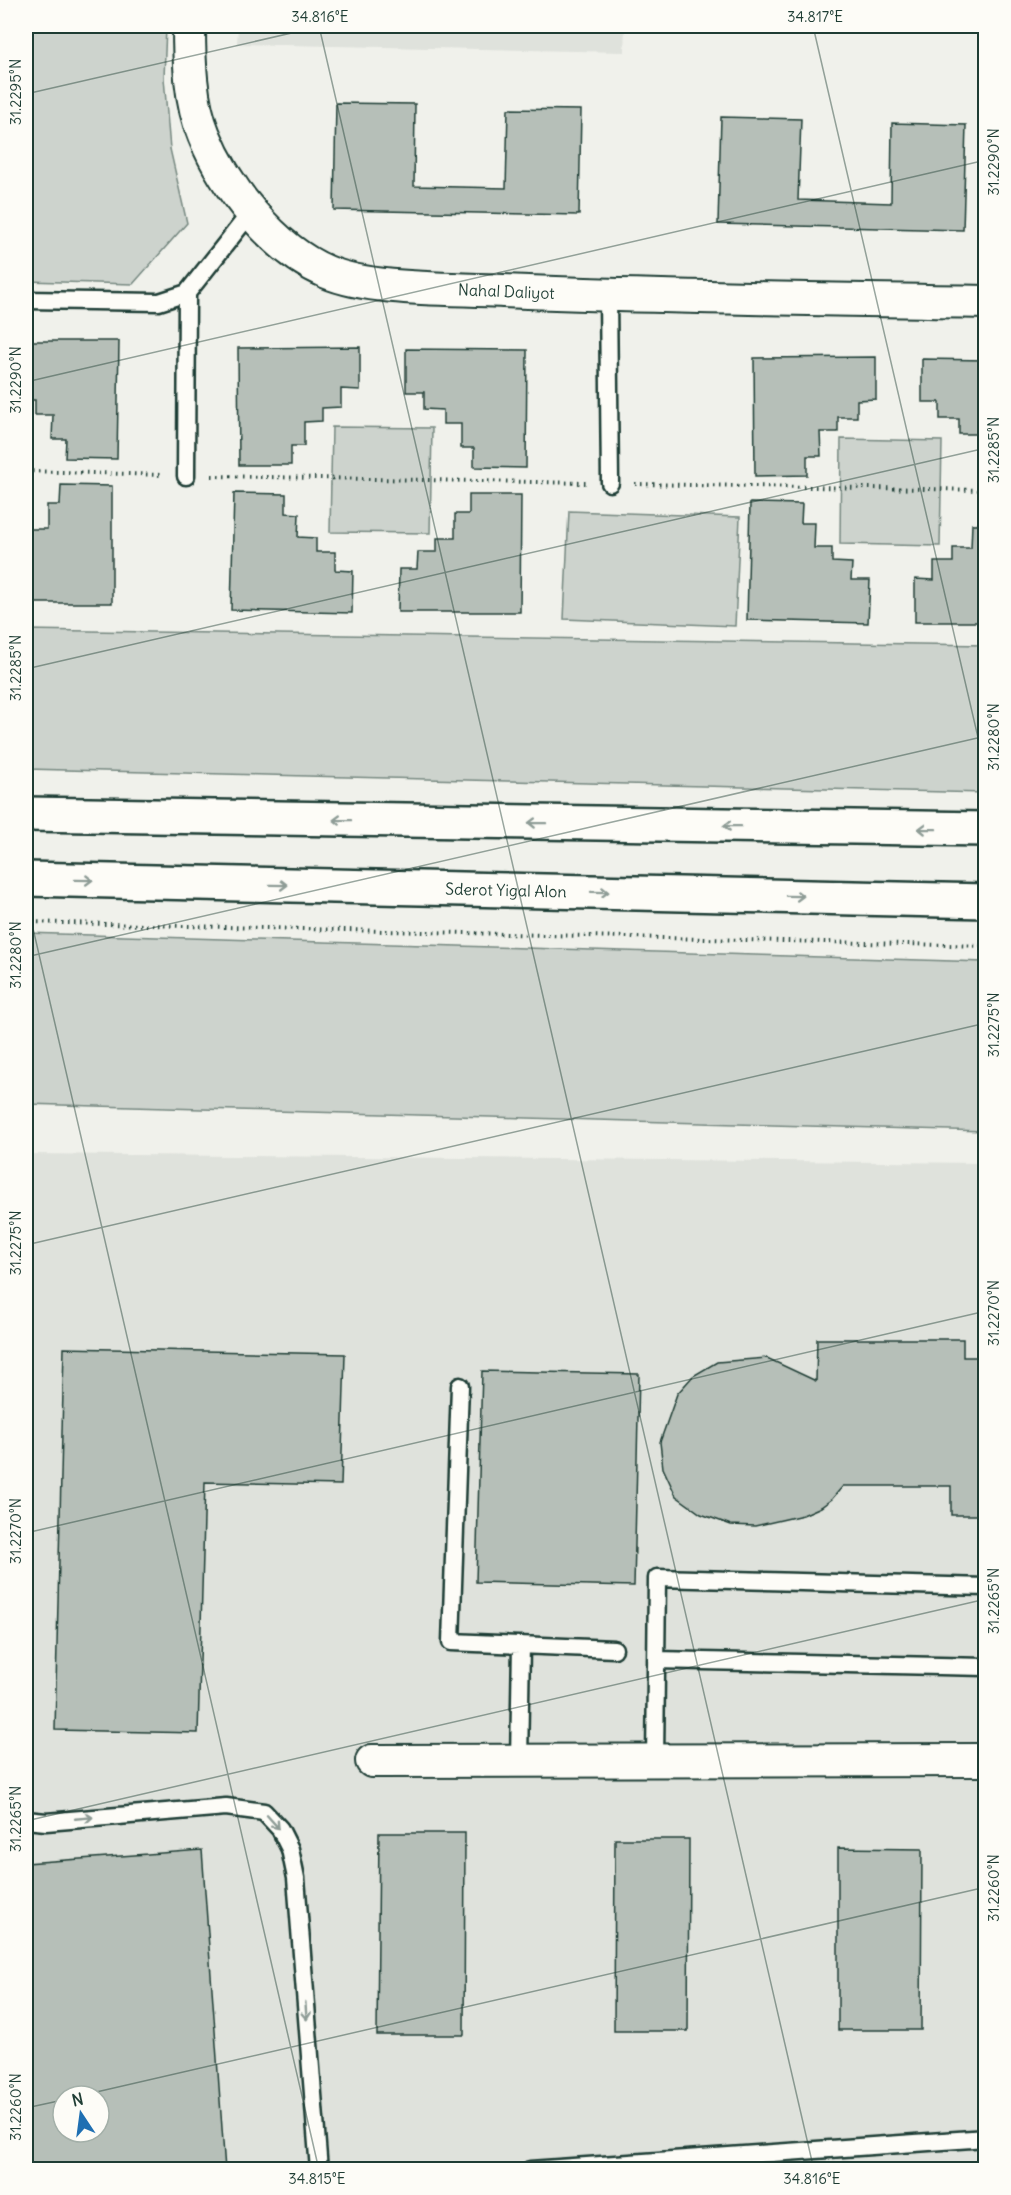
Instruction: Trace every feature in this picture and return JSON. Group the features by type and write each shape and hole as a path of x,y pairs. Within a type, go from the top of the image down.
{"highway":[{"path":"26,814 986,830"},
{"name":"Sderot Yigal Alon","path":"26,879 986,901"}],"street":[{"name":"Nahal Daliyot","path":"189,26 194,95 203,134 232,187 251,212 276,237 302,259 327,272 357,281 401,286 608,296 986,302"},
{"path":"372,1761 986,1760"}],"lane":[{"path":"26,300 159,302 187,292 251,212"},
{"path":"186,476 187,292"},
{"path":"608,296 610,483"},
{"path":"460,1386 451,1642 614,1648"},
{"path":"655,1761 657,1578 986,1587"},
{"path":"519,1761 521,1644"},
{"path":"656,1660 986,1667"},
{"path":"26,1820 46,1821 226,1807 264,1812 280,1829 290,1849 296,1878 318,2169"},
{"path":"530,2169 986,2138"}],"path":[{"path":"26,471 186,476 986,489"},
{"path":"26,922 986,946"}],"shaded area":[{"path":"26,26 166,26 164,78 170,149 187,223 133,284 26,281"},
{"path":"238,26 625,26 624,52 237,44"},
{"path":"332,427 432,428 430,533 330,532"},
{"path":"841,439 942,441 940,546 840,544"},
{"path":"569,511 740,517 735,626 564,619"},
{"path":"26,630 985,645 985,793 27,769"},
{"path":"26,933 985,962 985,1131 26,1104"},
{"path":"26,1154 985,1163 985,2169 26,2169"}],"building":[{"path":"336,103 415,104 414,186 506,188 508,109 581,110 579,215 334,210"},
{"path":"721,117 801,119 798,200 891,203 892,123 966,125 963,230 718,224"},
{"path":"26,341 119,341 117,459 65,458 66,439 52,439 53,415 35,415 35,400 26,400"},
{"path":"360,347 360,390 341,389 341,407 322,408 322,421 304,422 304,446 291,446 291,465 239,465 238,348"},
{"path":"406,349 527,350 526,468 474,467 474,448 461,448 461,424 443,424 443,410 424,409 424,392 406,392"},
{"path":"876,357 876,399 857,400 857,417 838,417 838,432 820,432 821,456 807,456 807,475 755,476 754,358"},
{"path":"922,359 986,360 986,458 977,458 977,434 959,434 959,419 940,419 940,402 922,402"},
{"path":"61,485 112,486 112,603 26,603 26,543 29,543 29,529 47,529 47,505 60,505"},
{"path":"234,493 286,494 286,513 299,514 298,537 316,538 316,552 335,552 335,570 353,571 352,613 231,610"},
{"path":"469,495 521,495 520,612 398,612 399,569 417,569 418,552 437,552 437,538 455,538 455,514 469,514"},
{"path":"750,503 802,504 801,523 815,523 814,548 832,548 832,562 852,563 851,580 870,580 868,623 747,620"},
{"path":"985,504 986,622 915,622 915,579 934,580 934,562 953,562 953,548 971,548 972,524 985,524"},
{"path":"817,1339 963,1339 963,1357 986,1357 986,1515 951,1515 951,1486 843,1486 832,1499 821,1507 803,1515 755,1526 731,1525 701,1514 676,1496 663,1468 660,1442 677,1394 693,1376 717,1362 767,1358 816,1381"},
{"path":"64,1348 345,1354 341,1485 205,1482 198,1733 55,1730"},
{"path":"482,1371 639,1374 634,1586 476,1582"},
{"path":"379,1833 465,1833 464,2035 377,2035"},
{"path":"615,1839 689,1839 688,2031 614,2031"},
{"path":"838,1848 922,1849 921,2030 838,2030"},
{"path":"202,1850 225,2170 26,2170 26,1863"}]}
